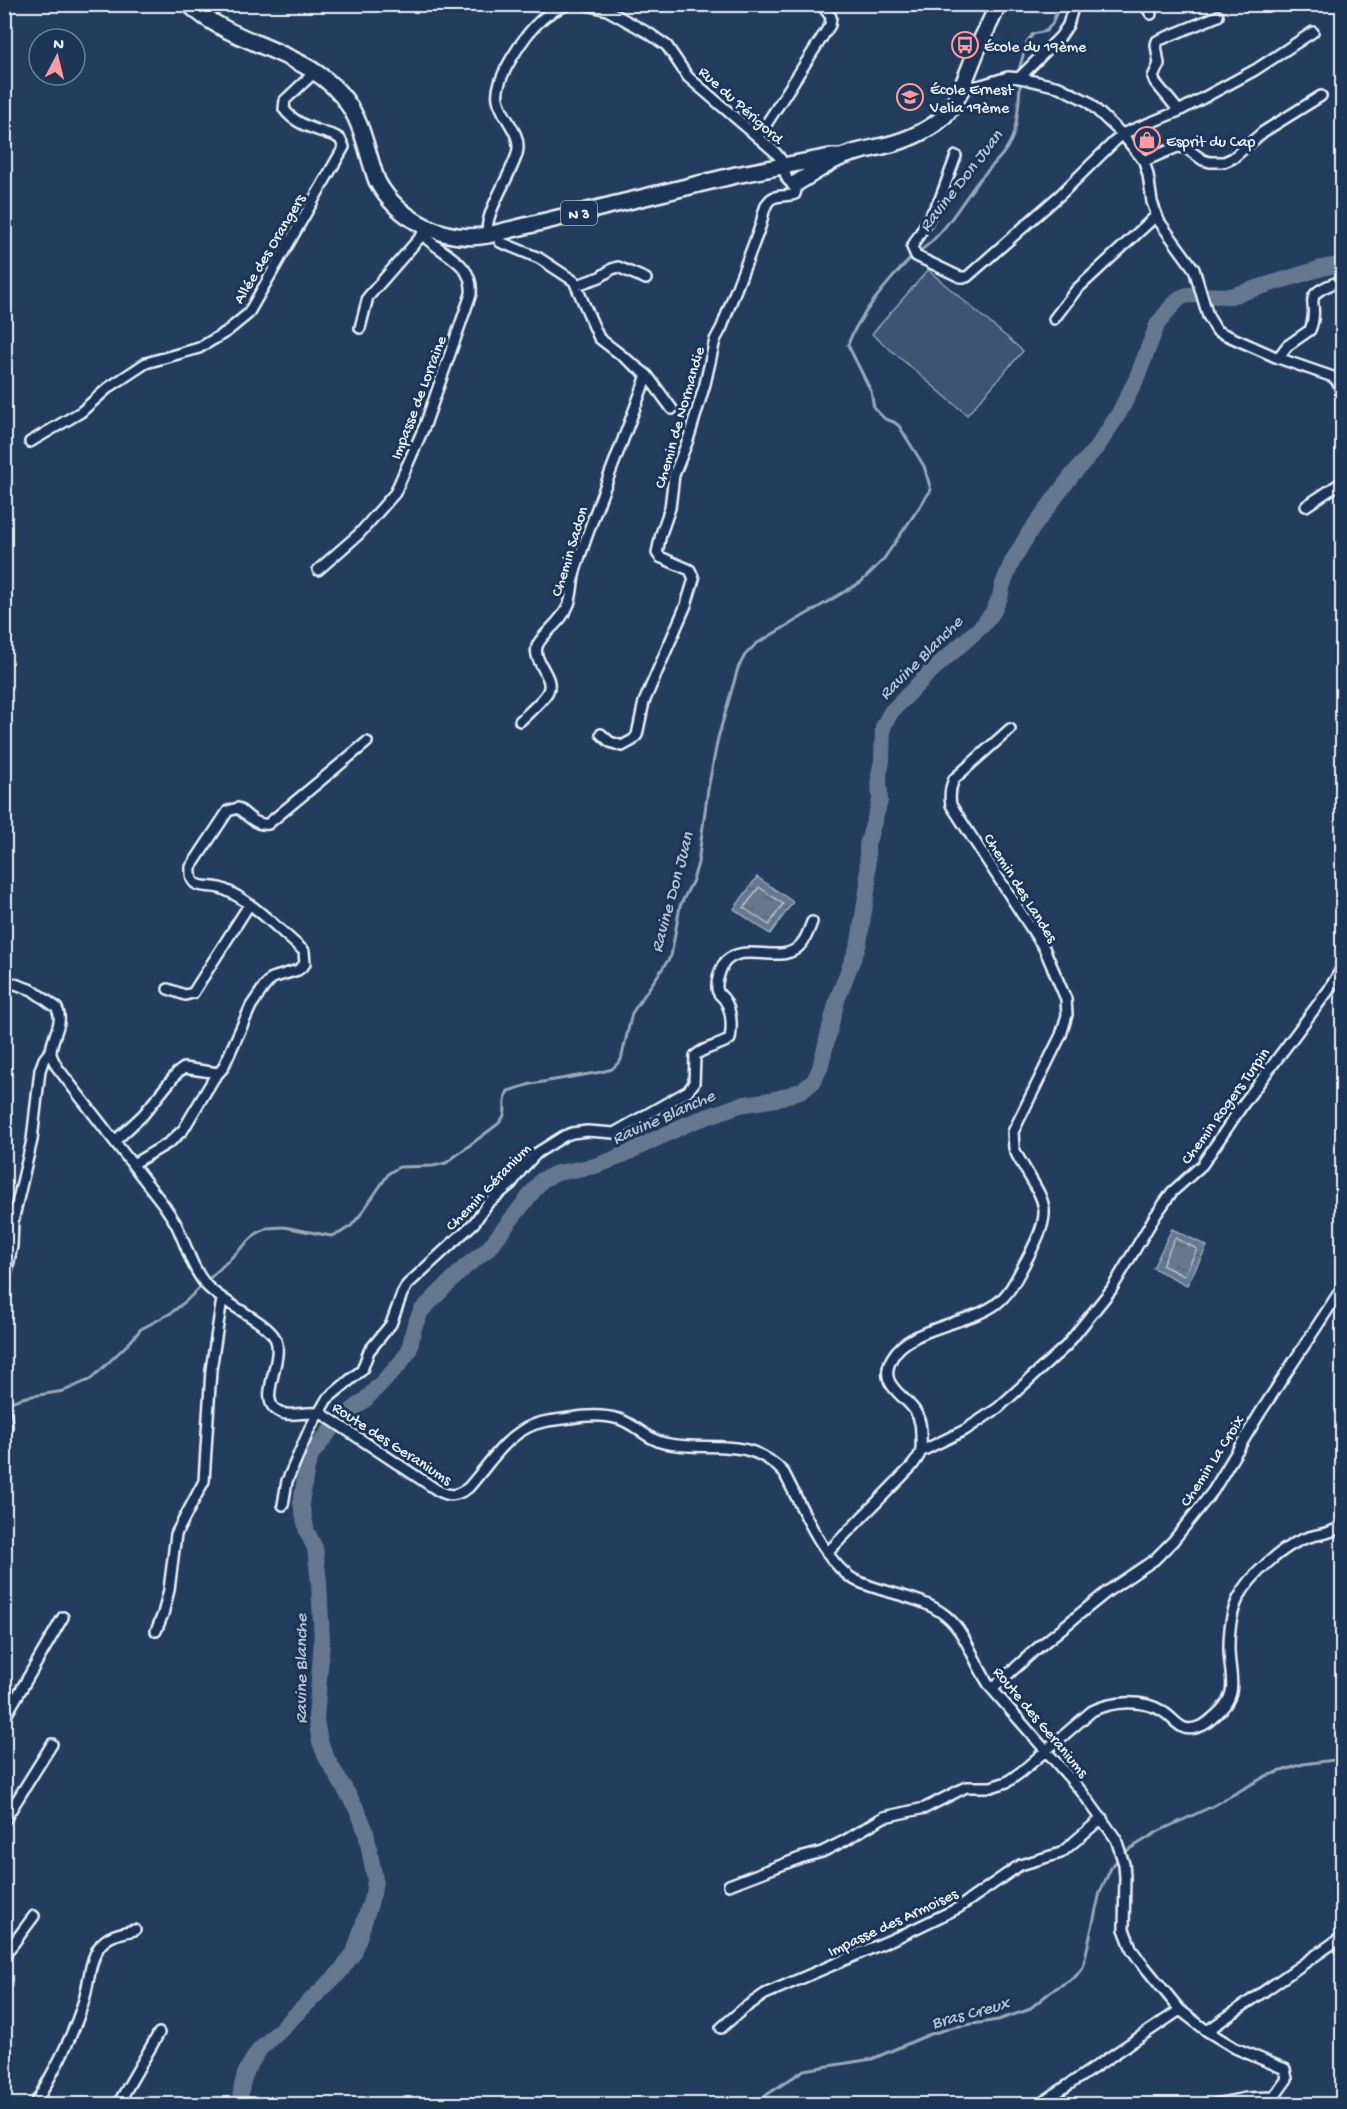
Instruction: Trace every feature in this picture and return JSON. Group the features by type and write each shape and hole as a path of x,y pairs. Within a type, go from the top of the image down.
{"main road":[{"name":"N 3","path":"189,4 208,11 331,82 352,109 376,181 382,192 398,209 423,229 448,236 471,238 722,180 788,174 830,157 835,159 893,144 930,129 947,114 963,85 998,4"},
{"path":"788,174 835,159"}],"street":[{"path":"569,4 554,10 540,20 520,46 500,81 498,98 517,135 519,145 510,172 486,224 500,242 539,258 577,285 599,338 647,375 672,409"},
{"name":"Rue du Périgord","path":"584,4 607,10 650,33 667,46 688,77 774,151 788,174"},
{"path":"758,137 830,25 831,17 821,4"},
{"path":"1020,78 1060,37 1068,25 1074,4"},
{"path":"1144,4 1151,14"},
{"path":"1179,111 1153,77 1159,64 1157,41 1218,16"},
{"path":"956,156 940,200 912,247 916,256 960,277 967,277 1061,194 1122,134 1179,111 1255,70 1313,32"},
{"name":"Allée des Orangers","path":"30,442 81,412 108,388 146,363 199,348 226,332 248,314 344,147 340,139 300,123 288,115 284,109 285,100 315,72"},
{"path":"963,85 975,87 1008,77 1020,78 1059,87 1087,101 1122,134 1144,161 1157,215 1194,269 1208,316 1218,331 1278,358 1336,380 1341,389 1342,411"},
{"path":"1144,161 1177,147 1186,148 1203,160 1224,162 1233,158 1263,132 1321,96"},
{"name":"Chemin de Normandie","path":"601,734 610,742 622,746 637,735 644,702 688,598 694,579 693,574 685,567 660,557 657,553 669,508 674,475 688,440 705,384 715,340 760,226 766,204 770,199 795,194 796,190 788,174"},
{"path":"1054,319 1076,290 1157,215"},
{"path":"360,328 368,297 423,229"},
{"name":"Impasse de Lorraine","path":"318,570 359,534 395,493 425,425 471,294 472,285 469,274 462,265 439,249 423,229"},
{"path":"577,285 600,278 618,267 646,279"},
{"path":"1278,358 1287,346 1310,330 1313,295 1316,291 1335,282"},
{"name":"Chemin Sadon","path":"520,721 548,692 549,684 538,659 539,642 561,618 569,603 575,569 647,375"},
{"path":"1306,506 1342,482"},
{"name":"Chemin des Landes","path":"922,1451 921,1424 915,1410 897,1394 888,1377 888,1367 892,1356 905,1344 926,1332 982,1312 1004,1297 1012,1287 1041,1233 1045,1217 1044,1204 1014,1148 1013,1132 1061,1035 1067,1015 1066,999 1044,948 951,805 949,796 954,778 1011,729"},
{"path":"133,1164 170,1142 183,1130 222,1068 251,1006 264,987 272,978 298,970 305,964 304,951 249,905 224,889 202,887 194,883 190,877 191,867 228,811 238,808 257,823 268,824 367,742"},
{"path":"168,989 185,995 193,993 249,905"},
{"name":"Chemin Géranium","path":"283,1505 291,1472 310,1428 327,1399 362,1370 369,1351 391,1324 407,1285 474,1222 488,1203 511,1184 537,1153 572,1132 614,1133 688,1091 694,1083 695,1056 700,1050 720,1046 730,1039 731,1019 724,999 719,996 716,987 723,964 732,956 740,953 778,954 792,951 802,944 812,922"},
{"name":"Chemin Rogers Turpin","path":"922,1451 965,1430 998,1408 1066,1346 1111,1290 1172,1192 1202,1165 1244,1103 1328,991 1342,968"},
{"path":"4,980 32,990 53,1003 59,1011 59,1020 51,1050 40,1070 32,1140 13,1221 12,1246 4,1285"},
{"name":"Route des Geraniums","path":"51,1050 57,1067 164,1204 176,1224 197,1274 208,1288 266,1329 275,1339 277,1352 269,1393 272,1406 282,1413 320,1413 437,1491 450,1496 460,1494 468,1488 510,1439 529,1427 591,1414 609,1416 629,1423 662,1443 747,1449 768,1459 784,1473 828,1553 848,1576 871,1587 940,1611 956,1626 992,1689 1082,1792 1116,1839 1124,1864 1124,1929 1132,1950 1180,2010 1207,2031 1235,2048 1285,2069 1287,2079 1272,2101"},
{"path":"115,1142 143,1115 177,1073 184,1068 218,1073"},
{"name":"Chemin La Croix","path":"992,1689 1034,1651 1108,1591 1154,1560 1173,1541 1213,1491 1260,1413 1342,1288"},
{"path":"156,1631 169,1590 176,1533 204,1482 211,1370 222,1299"},
{"path":"4,1405 7,1426 4,1438"},
{"path":"828,1553 912,1466 922,1451"},
{"path":"729,1885 822,1852 884,1817 925,1808 966,1787 999,1785 1021,1772 1092,1711 1112,1703 1153,1707 1164,1712 1177,1725 1184,1728 1204,1725 1226,1706 1231,1694 1230,1632 1238,1600 1245,1587 1278,1553 1293,1543 1332,1531 1342,1524"},
{"path":"4,1719 63,1617"},
{"path":"4,1821 52,1744"},
{"name":"Impasse des Armoises","path":"721,2028 765,1994 900,1936 958,1908 1020,1865 1061,1853 1102,1818"},
{"path":"4,1956 34,1916"},
{"path":"35,2104 58,2063 83,2002 98,1948 114,1934 135,1930"},
{"path":"1207,2031 1342,1937"},
{"path":"1040,2104 1180,2010"},
{"path":"118,2104 159,2033"},
{"path":"1215,2104 1246,2098 1272,2101"}],"shaded area":[{"path":"928,270 1023,351 967,415 872,334"}],"water":[{"path":"757,877 793,902 770,934 734,909"},
{"path":"1172,1229 1207,1246 1187,1285 1153,1268"}],"waterway":[{"name":"Ravine Don Juan","path":"1018,73 1027,42 1033,34 1046,31 1052,24 1060,4"},
{"name":"Ravine Don Juan","path":"920,251 944,229 976,184 1007,147 1015,127 1020,86"},
{"name":"Ravine Don Juan","path":"13,1401 64,1391 91,1379 141,1329 171,1313 186,1301 256,1234 267,1228 284,1227 331,1236 340,1233 351,1226 361,1214 389,1173 399,1167 433,1166 446,1163 498,1124 504,1116 508,1091 531,1084 612,1069 621,1060 632,1013 671,956 680,906 693,880 698,863 708,789 718,738 738,668 745,655 756,644 861,582 883,560 931,490 924,466 899,426 885,419 874,408 871,391 848,345 858,323 884,288 910,259"},
{"name":"Ravine Blanche","path":"240,2104 245,2075 260,2049 339,1973 354,1953 373,1894 375,1880 366,1832 358,1811 327,1759 320,1742 316,1719 322,1641 319,1582 315,1548 307,1532 301,1503 307,1467 312,1454 336,1423 365,1400 398,1366 409,1351 414,1327 421,1311 465,1267 488,1249 542,1180 557,1173 595,1166 612,1160 687,1124 740,1105 776,1099 803,1090 814,1081 820,1068 837,1000 859,943 868,884 867,845 880,801 879,775 882,761 883,727 891,712 929,673 983,625 993,612 1012,562 1029,533 1072,475 1098,446 1136,380 1157,325 1180,298 1187,295 1231,296 1342,264"},
{"name":"Bras Creux","path":"1123,1853 1159,1831 1213,1806 1266,1776 1303,1764 1342,1759"},
{"name":"Bras Creux","path":"753,2104 804,2070 872,2059 928,2035 954,2027 998,2020 1028,2010 1053,1990 1075,1977 1083,1967 1100,1892 1111,1868 1119,1858"}],"place":[{"name":"École du 19ème","path":"965,45"},
{"name":"École Ernest Velia 19ème","path":"910,97"},
{"name":"Esprit du Cap","path":"1147,140"}]}
